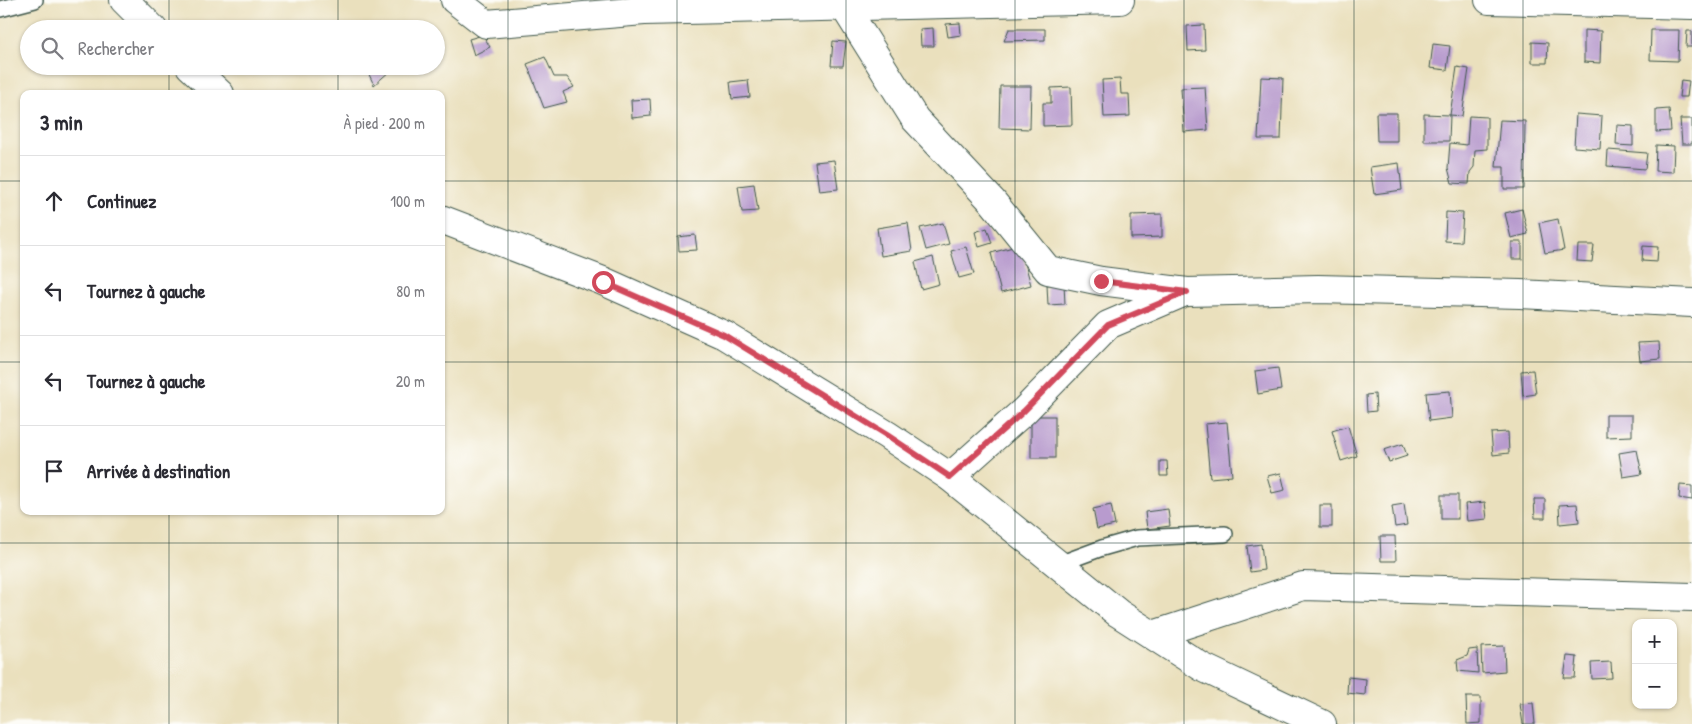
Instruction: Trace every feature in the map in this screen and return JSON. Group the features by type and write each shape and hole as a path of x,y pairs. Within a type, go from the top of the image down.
{"street":[{"path":"124,0 144,20"},
{"path":"456,0 486,24 644,11 1120,0"},
{"path":"1489,0 1692,5"},
{"path":"844,6 915,120 992,201 1048,270 1101,281 1187,292 1337,290 1520,294 1692,303"},
{"path":"200,75 216,90"},
{"path":"445,221 603,282 724,335 887,435 950,477 1118,613 1202,667 1322,724"},
{"path":"950,477 1024,411 1108,325 1187,292"},
{"path":"1153,635 1303,586 1692,597"}],"lane":[{"path":"0,9 34,0"},
{"path":"1059,564 1102,548 1137,538 1224,534"}],"building":[{"path":"960,23 961,35 948,37 946,24"},
{"path":"1204,25 1205,50 1188,51 1187,26"},
{"path":"933,28 934,46 921,46 920,29"},
{"path":"1009,29 1045,29 1045,40 1004,41"},
{"path":"1584,30 1601,31 1600,63 1584,62"},
{"path":"1651,30 1679,30 1678,61 1650,60"},
{"path":"1687,31 1692,31 1692,47 1686,47"},
{"path":"483,35 490,47 474,55 469,39"},
{"path":"833,41 846,42 843,66 831,66"},
{"path":"1532,42 1548,43 1547,63 1532,63"},
{"path":"1433,44 1450,46 1447,70 1430,68"},
{"path":"545,57 554,77 567,77 574,87 563,92 567,102 544,108 527,64"},
{"path":"1457,67 1469,69 1462,116 1450,115"},
{"path":"369,75 385,75 374,85"},
{"path":"1261,77 1283,78 1281,139 1258,139"},
{"path":"1120,79 1121,94 1129,94 1130,116 1104,117 1102,80"},
{"path":"748,80 750,97 732,99 730,82"},
{"path":"1681,80 1689,81 1687,97 1679,97"},
{"path":"1000,86 1031,86 1030,129 999,128"},
{"path":"1071,87 1072,125 1043,126 1043,103 1051,103 1051,88"},
{"path":"1205,87 1208,130 1184,132 1181,88"},
{"path":"650,99 651,116 632,118 631,100"},
{"path":"1669,109 1671,131 1656,132 1656,110"},
{"path":"1376,113 1397,113 1397,141 1377,141"},
{"path":"1424,114 1450,115 1449,141 1424,141"},
{"path":"1576,114 1602,116 1600,149 1574,147"},
{"path":"1469,116 1487,117 1487,149 1475,150 1474,167 1470,172 1469,184 1452,183 1448,168 1450,143 1467,145"},
{"path":"1680,119 1692,119 1692,144 1682,144"},
{"path":"1500,120 1525,121 1524,189 1504,189 1504,167 1496,167"},
{"path":"1617,125 1633,126 1633,146 1616,145"},
{"path":"1656,145 1674,146 1673,172 1655,171"},
{"path":"1608,150 1647,153 1645,169 1607,166"},
{"path":"834,160 838,189 819,191 815,162"},
{"path":"1399,163 1402,190 1374,194 1370,167"},
{"path":"754,184 758,211 742,212 738,186"},
{"path":"1522,209 1528,234 1511,238 1505,213"},
{"path":"1446,212 1463,213 1461,242 1445,241"},
{"path":"1162,214 1162,237 1131,238 1131,215"},
{"path":"1558,219 1564,250 1545,253 1539,223"},
{"path":"908,223 912,251 881,256 877,228"},
{"path":"943,223 949,244 926,250 920,228"},
{"path":"987,228 992,243 979,247 975,232"},
{"path":"695,235 697,250 679,251 678,237"},
{"path":"1512,242 1522,242 1522,259 1512,259"},
{"path":"1020,245 1031,285 1001,293 991,253"},
{"path":"1578,245 1594,245 1592,262 1577,261"},
{"path":"1643,246 1658,247 1657,262 1642,261"},
{"path":"966,247 974,274 959,278 951,251"},
{"path":"933,257 939,284 921,289 915,262"},
{"path":"1064,284 1065,304 1048,305 1047,285"},
{"path":"1659,342 1660,359 1640,361 1638,343"},
{"path":"1278,368 1281,390 1258,394 1255,371"},
{"path":"1533,370 1536,394 1523,396 1521,371"},
{"path":"1450,391 1452,418 1429,421 1426,393"},
{"path":"1375,394 1376,411 1367,412 1366,395"},
{"path":"1606,415 1632,415 1632,436 1606,437"},
{"path":"1031,416 1055,416 1055,458 1031,458"},
{"path":"1227,422 1232,476 1210,478 1205,424"},
{"path":"1348,426 1357,456 1341,461 1332,431"},
{"path":"1508,432 1509,453 1493,455 1491,433"},
{"path":"1403,444 1407,456 1389,462 1384,450"},
{"path":"1637,450 1642,474 1623,477 1619,453"},
{"path":"1160,461 1167,461 1168,476 1160,476"},
{"path":"1281,473 1285,490 1272,493 1267,476"},
{"path":"1680,485 1692,486 1692,500 1679,498"},
{"path":"1441,495 1458,495 1458,519 1441,519"},
{"path":"1534,499 1545,499 1545,518 1535,518"},
{"path":"1485,502 1487,519 1467,521 1465,504"},
{"path":"1404,504 1407,525 1395,527 1392,506"},
{"path":"1577,504 1579,522 1560,524 1559,505"},
{"path":"1111,505 1115,525 1097,529 1093,509"},
{"path":"1320,505 1332,505 1332,527 1320,527"},
{"path":"1168,509 1170,526 1147,529 1145,512"},
{"path":"1380,536 1395,536 1396,561 1381,561"},
{"path":"1261,544 1264,570 1250,572 1247,546"},
{"path":"1504,646 1505,671 1482,673 1481,647"},
{"path":"1477,649 1478,673 1458,671 1457,660 1467,656 1469,650"},
{"path":"1567,656 1577,657 1575,678 1564,678"},
{"path":"1611,662 1612,678 1592,679 1591,663"},
{"path":"1348,677 1366,679 1365,695 1347,693"},
{"path":"1466,697 1481,697 1481,723 1467,724"},
{"path":"1533,703 1535,724 1523,724 1520,704"}],"route":[{"path":"603,282 724,335 887,435 950,477 1024,411 1108,325 1187,292 1101,281"}]}
